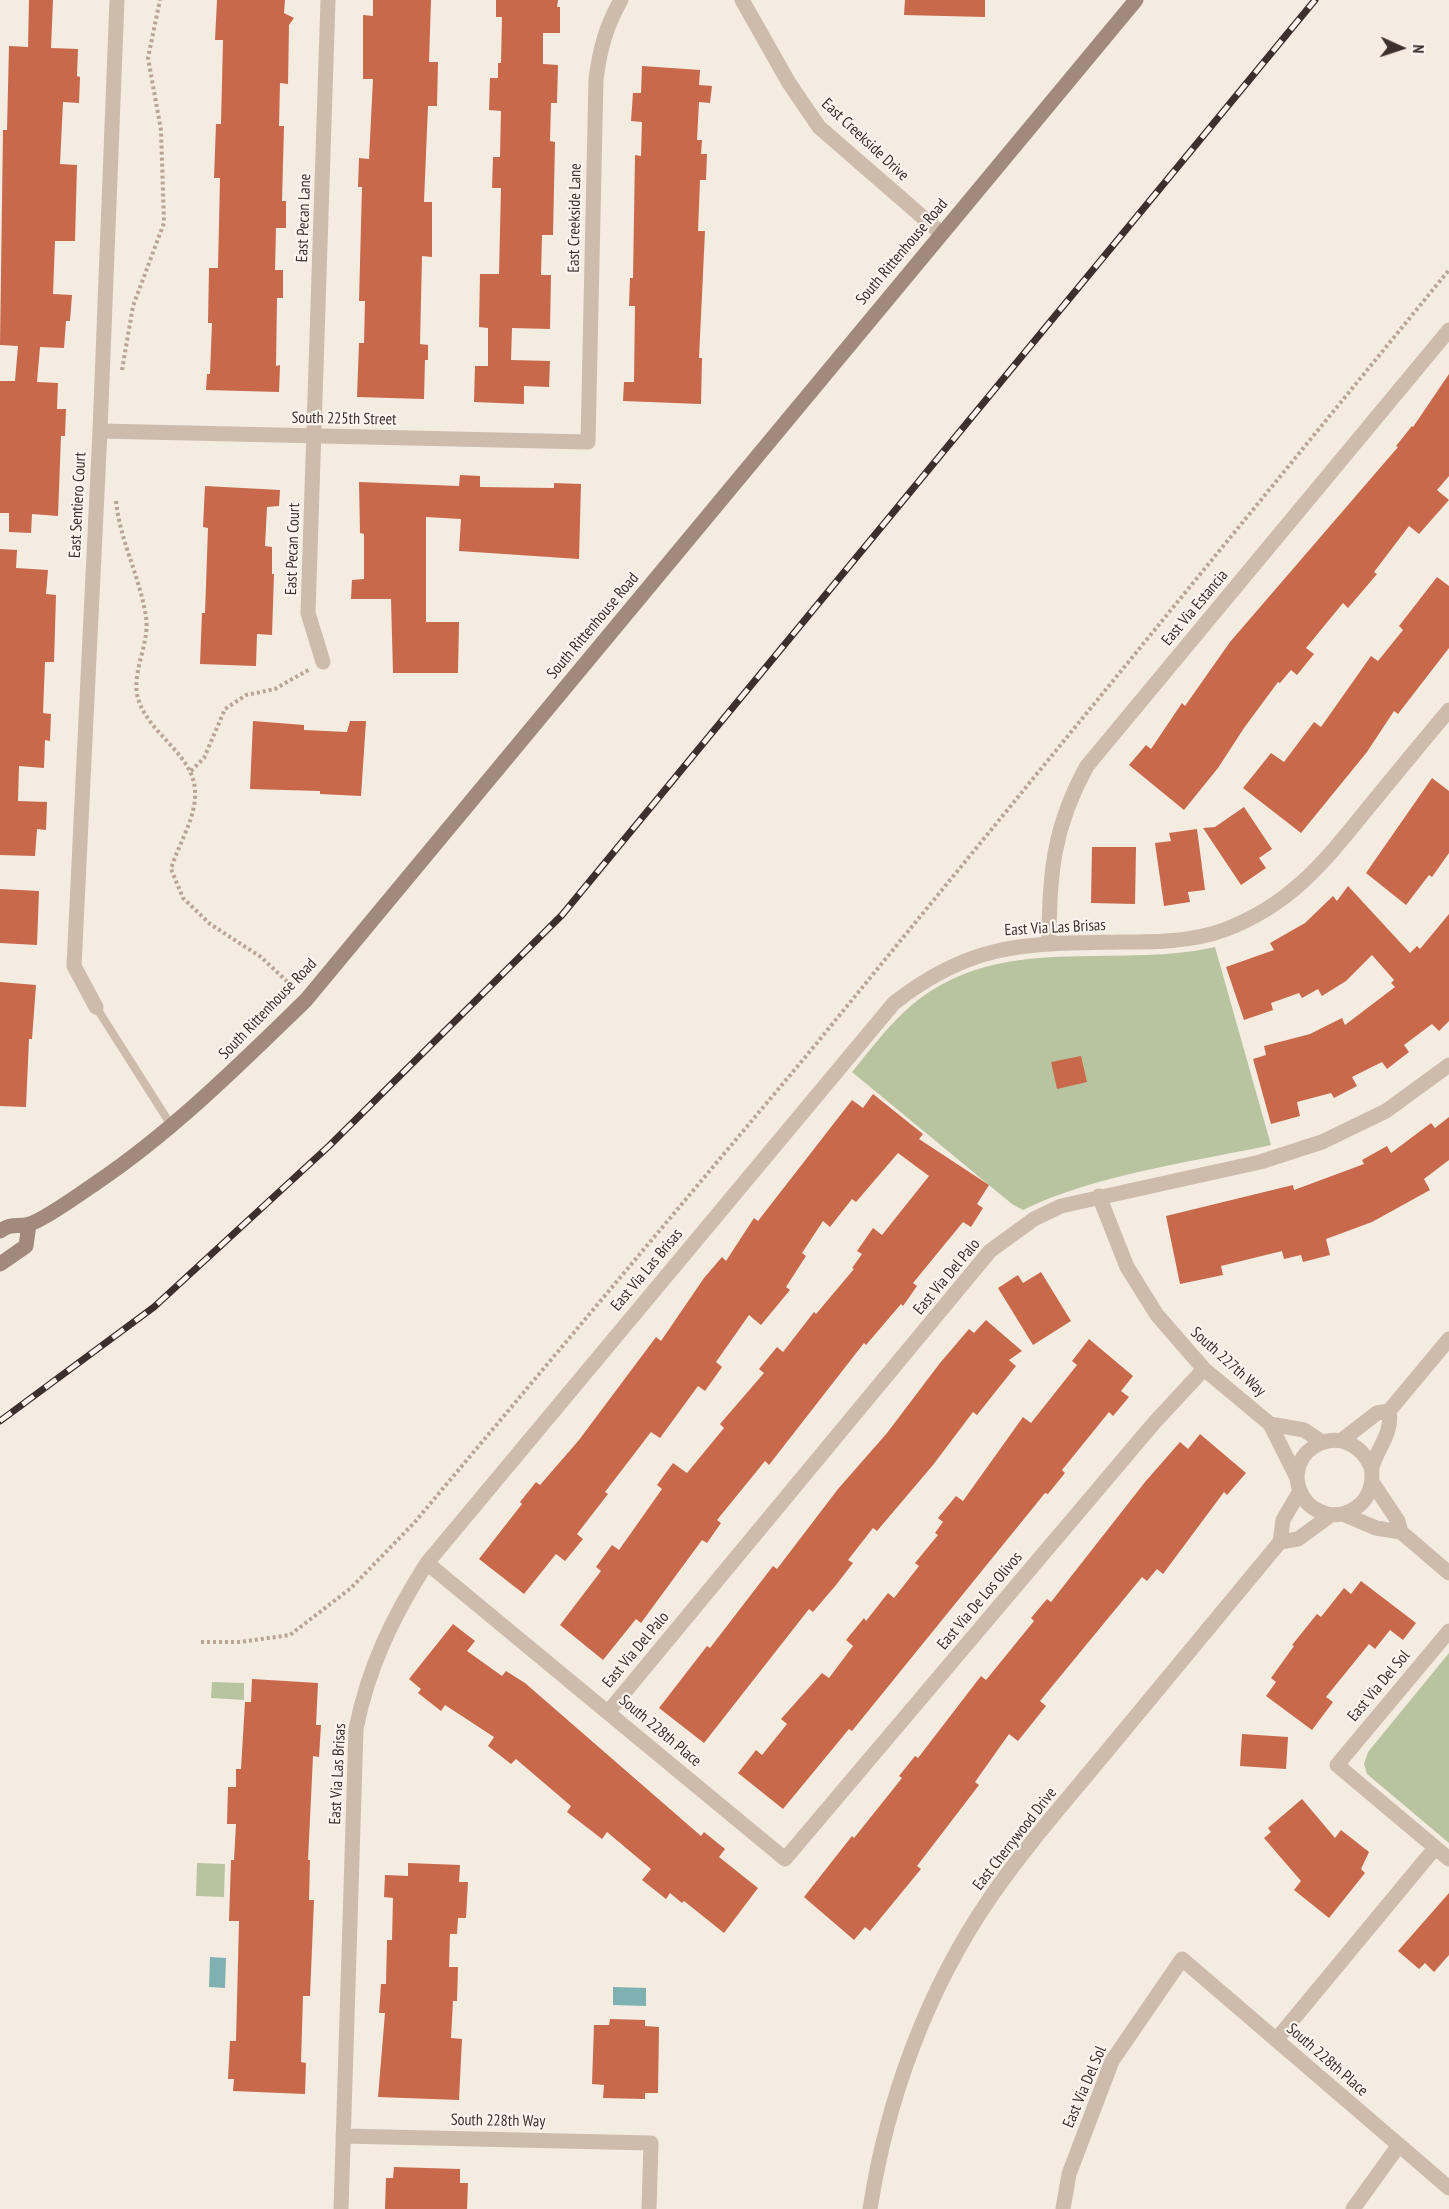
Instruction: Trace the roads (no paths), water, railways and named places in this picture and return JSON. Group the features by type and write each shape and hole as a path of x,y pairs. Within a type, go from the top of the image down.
{"main road":[{"name":"South Rittenhouse Road","path":"0,1231 10,1224 29,1224 97,1183 218,1085 306,1000 1136,0"},
{"path":"0,1264 26,1246 29,1224"}],"street":[{"name":"East Sentiero Court","path":"96,1007 74,966 100,431 117,0"},
{"name":"East Pecan Lane","path":"316,436 328,0"},
{"name":"East Creekside Lane","path":"588,442 596,79 599,52 608,22 621,0"},
{"name":"East Creekside Drive","path":"742,0 789,83 819,127 941,233"},
{"name":"East Via Estancia","path":"1049,944 1049,884 1054,849 1062,817 1088,766 1449,330"},
{"name":"South 225th Street","path":"100,431 588,442"},
{"name":"East Pecan Court","path":"316,436 308,613 324,662"},
{"name":"East Via Las Brisas","path":"341,2209 356,1729 367,1680 378,1653 406,1596 427,1563 894,1003 916,986 971,957 1000,948 1049,944 1158,942 1195,938 1224,930 1277,904 1318,868 1449,710"},
{"name":"East Via Del Palo","path":"609,1711 990,1251 1034,1219 1061,1206 1260,1162 1322,1142 1386,1111 1449,1065"},
{"name":"South 227th Way","path":"1099,1196 1114,1238 1142,1292 1173,1336 1204,1369 1270,1424 1299,1484"},
{"path":"1449,1339 1389,1412 1377,1413 1342,1440 1322,1442 1307,1452 1298,1468 1299,1484 1312,1508 1376,1528 1401,1532 1449,1573"},
{"name":"East Via De Los Olivos","path":"785,1859 1146,1432 1204,1369"},
{"path":"1299,1484 1283,1520 1280,1542 1298,1539 1337,1514 1363,1503 1391,1424 1389,1412"},
{"name":"South 227th Way","path":"1270,1424 1304,1430 1322,1442"},
{"path":"1342,1440 1361,1450 1398,1521 1401,1532"},
{"name":"East Cherrywood Drive","path":"870,2209 875,2176 892,2107 910,2053 960,1946 1016,1862 1280,1542"},
{"name":"South 228th Place","path":"427,1563 609,1711 785,1859"},
{"name":"East Via Del Sol","path":"1436,1848 1337,1765 1449,1631"},
{"path":"1276,2040 1436,1848 1449,1859"},
{"name":"South 228th Place","path":"1182,1959 1449,2188"},
{"name":"East Via Del Sol","path":"1063,2209 1069,2174 1112,2061 1182,1959"},
{"name":"South 228th Way","path":"344,2136 651,2143 649,2209"},
{"path":"1353,2209 1399,2145"}],"lane":[{"path":"96,1007 171,1125"}],"water":[{"path":"210,1957 226,1958 225,1988 209,1987"},
{"path":"613,1987 646,1988 646,2006 613,2005"}],"railway":[{"path":"0,1421 154,1307 329,1146 562,915 1315,0"}]}
